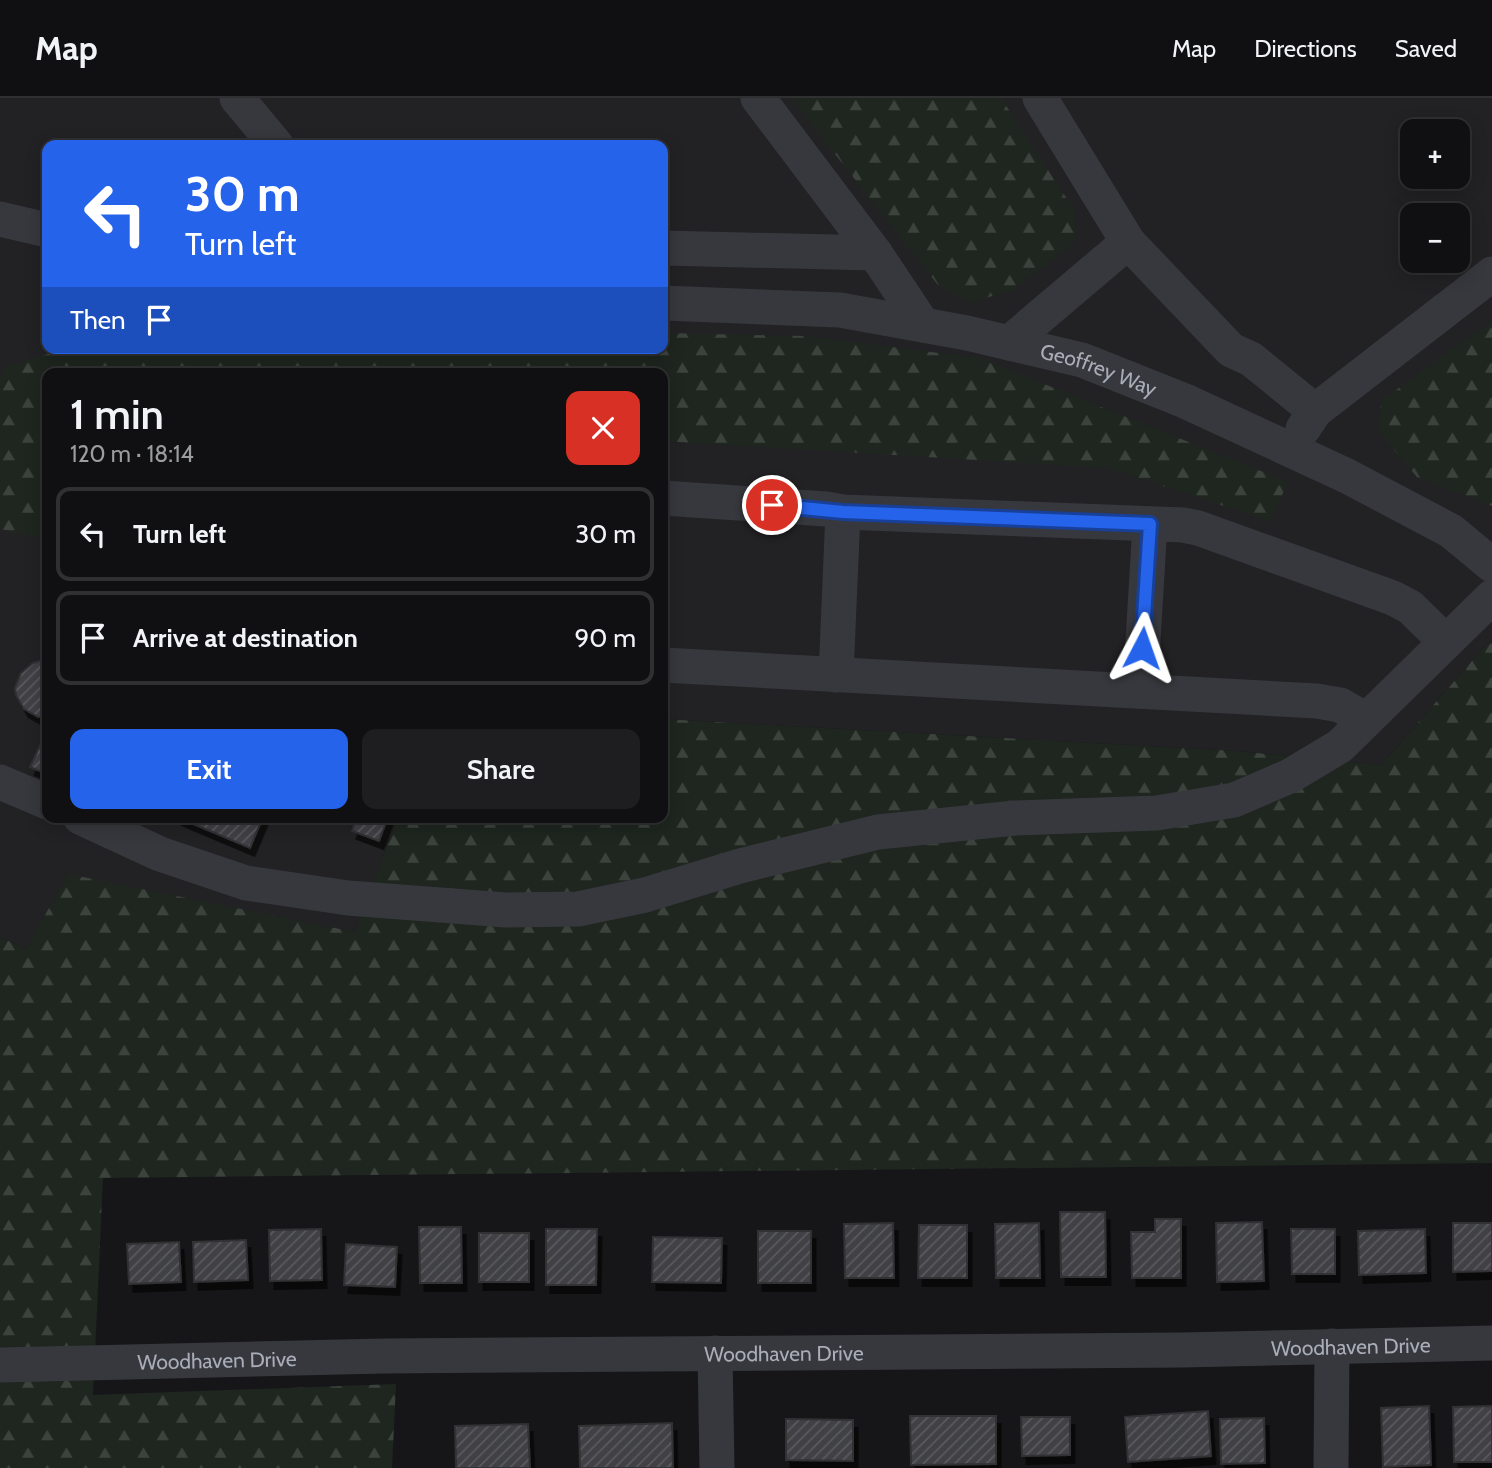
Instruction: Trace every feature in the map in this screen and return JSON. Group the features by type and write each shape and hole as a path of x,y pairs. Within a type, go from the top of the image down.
{"street":[{"path":"237,98 272,140"},
{"path":"758,98 875,253 923,325"},
{"path":"1040,98 1128,242 1231,350 1251,359 1315,411"},
{"path":"0,219 42,229"},
{"path":"1009,343 1128,242"},
{"path":"668,248 875,253"},
{"path":"1295,452 1301,433 1315,411 1492,274"},
{"name":"Geoffrey Way","path":"668,303 840,310 923,325 1082,360 1185,401 1347,476 1451,531 1492,565"},
{"path":"668,498 843,512 1198,528 1393,598 1410,607 1446,642"},
{"path":"836,675 843,512"},
{"path":"1140,691 1150,524"},
{"path":"93,823 160,854 246,883 361,900 506,910 578,909 645,895 740,866 878,832 1015,818 1157,813 1234,800 1290,776 1340,746 1492,597"},
{"path":"668,665 1317,701 1340,705 1366,720"},
{"path":"0,782 42,800"},
{"name":"Woodhaven Drive","path":"0,1365 370,1356 1169,1350 1492,1343"},
{"path":"1331,1468 1332,1346"},
{"path":"715,1353 717,1468"}],"shaded area":[{"path":"0,98 1492,98 1492,643 1485,646 1381,765 1237,751 668,719 668,368 42,368 42,823 396,823 355,932 68,875 26,949 0,937"}],"green space":[{"path":"791,98 1001,98 1073,208 1076,241 1011,291 970,302 938,285"},
{"path":"1492,321 1492,506 1417,477 1379,432 1381,401"},
{"path":"668,333 804,336 979,358 1288,482 1270,521 1108,468 668,441 668,368 42,368 42,538 0,529 0,379 4,367 48,354 668,354"},
{"path":"1492,643 1492,1163 103,1178 93,1395 396,1384 392,1468 0,1468 0,937 26,949 68,874 355,932 396,823 668,823 668,719 1237,751 1381,765 1485,646"}],"building":[{"path":"42,661 42,717 24,709 16,695 15,688 21,673 33,663"},
{"path":"42,741 42,772 30,767"},
{"path":"191,823 260,823 250,848"},
{"path":"355,823 386,823 379,841 352,831"},
{"path":"1060,1212 1105,1212 1106,1277 1061,1277"},
{"path":"1155,1219 1181,1219 1181,1278 1132,1278 1131,1232 1155,1232"},
{"path":"1262,1222 1264,1281 1217,1282 1216,1223"},
{"path":"893,1223 894,1278 845,1278 844,1224"},
{"path":"1039,1223 1040,1278 996,1278 995,1224"},
{"path":"1453,1223 1492,1223 1492,1271 1453,1272"},
{"path":"919,1225 967,1225 967,1278 918,1278"},
{"path":"419,1227 461,1227 462,1283 420,1283"},
{"path":"321,1229 322,1280 270,1281 269,1230"},
{"path":"546,1229 597,1229 596,1285 546,1285"},
{"path":"1291,1229 1335,1229 1335,1274 1292,1274"},
{"path":"1425,1229 1426,1273 1359,1275 1358,1231"},
{"path":"758,1231 811,1231 811,1283 758,1283"},
{"path":"479,1233 529,1233 529,1282 479,1282"},
{"path":"653,1237 722,1238 721,1283 652,1282"},
{"path":"246,1240 248,1280 194,1282 193,1242"},
{"path":"179,1242 181,1282 129,1284 127,1244"},
{"path":"346,1244 397,1247 395,1287 344,1285"},
{"path":"1429,1406 1431,1465 1383,1467 1381,1408"},
{"path":"1492,1406 1492,1462 1454,1462 1453,1407"},
{"path":"1208,1411 1211,1456 1128,1462 1125,1417"},
{"path":"910,1416 996,1416 996,1464 911,1465"},
{"path":"1021,1417 1070,1417 1070,1455 1022,1456"},
{"path":"1264,1418 1265,1463 1221,1464 1220,1419"},
{"path":"786,1419 853,1420 853,1461 786,1460"},
{"path":"672,1423 673,1468 580,1468 579,1426"},
{"path":"528,1424 530,1468 456,1468 455,1426"}],"route":[{"path":"772,505 843,512 1150,524 1142,648"}]}
